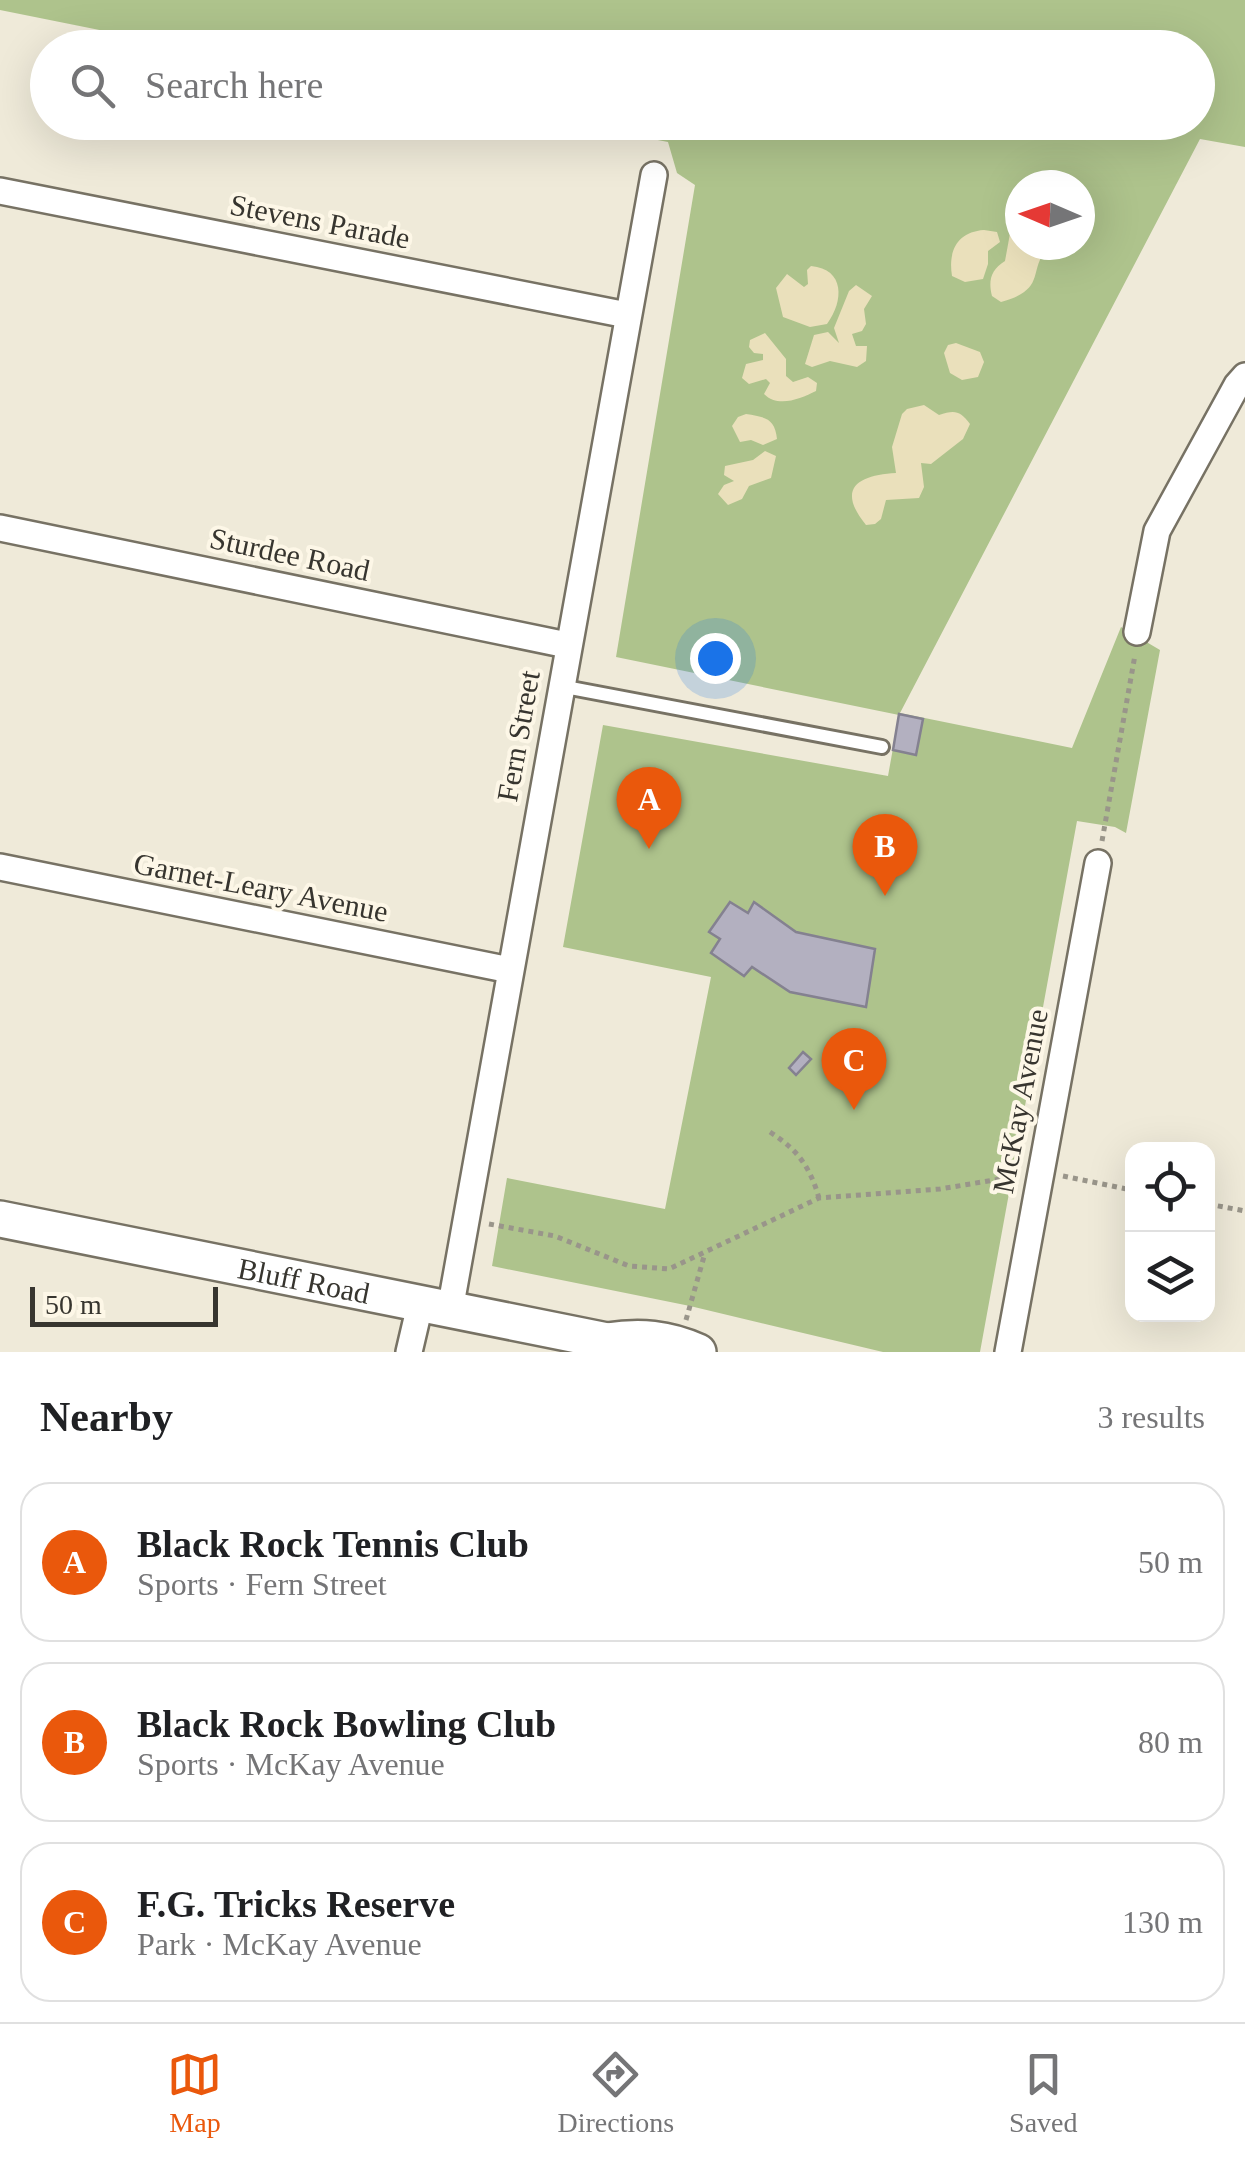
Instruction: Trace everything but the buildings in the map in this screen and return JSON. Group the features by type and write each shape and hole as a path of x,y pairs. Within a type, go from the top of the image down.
{"main road":[{"name":"Bluff Road","path":"0,1219 619,1346 643,1336 681,1344 692,1336"}],"street":[{"name":"Fern Street","path":"409,1352 435,1307 466,1220 654,174"},
{"name":"Stevens Parade","path":"0,190 627,315"},
{"path":"1140,639 1158,530 1245,376"},
{"name":"Sturdee Road","path":"0,528 567,645"},
{"name":"McKay Avenue","path":"1008,1352 1098,862"},
{"name":"Garnet-Leary Avenue","path":"0,867 510,970"}],"lane":[{"path":"560,686 882,747"}],"path":[{"path":"1098,862 1140,639"},
{"path":"770,1132 796,1149 812,1174 819,1198"},
{"path":"466,1220 556,1236 629,1266 669,1269 819,1198 940,1190 1040,1172 1125,1189"},
{"path":"1215,1205 1245,1211"},
{"path":"692,1336 706,1250"}],"green space":[{"path":"0,0 1245,0 1245,147 1206,140 1215,140 1215,30 99,30 0,10"},
{"path":"658,140 1199,140 900,713 1072,748 1121,627 1160,650 1126,833 1115,827 1077,821 980,1352 883,1352 690,1306 492,1266 507,1178 665,1209 711,977 563,947 603,725 888,776 899,715 616,657 695,185 677,173 668,142"}],"sand":[{"path":"984,230 997,232 1000,242 988,251 983,279 965,282 952,276 956,244 967,235"},
{"path":"1040,260 1032,284 1001,302 992,296 991,280 996,268 1005,261"},
{"path":"811,266 830,273 838,296 827,324 810,327 783,317 776,288 787,274 804,287"},
{"path":"856,285 872,296 864,309 866,324 862,331 852,334 856,346 867,346 866,361 857,367 830,361 812,367 805,364 814,335 828,332 839,343 834,328 849,291"},
{"path":"765,333 786,359 786,376 793,382 808,377 817,383 816,391 776,401 764,394 770,383 766,379 749,384 742,378 746,364 763,360 763,354 754,353 749,347 750,340"},
{"path":"956,343 980,352 984,362 978,377 962,380 950,373 944,353 948,345"},
{"path":"924,405 939,415 953,412 963,416 970,424 963,439 931,464 921,463 924,487 919,498 886,500 881,519 866,525 857,512 852,492 863,480 896,473 892,447 902,414"},
{"path":"746,414 768,420 777,439 763,445 751,440 740,442 732,426"},
{"path":"765,451 776,456 771,478 749,486 742,499 728,505 718,494 724,485 734,481 724,475 725,466 753,460"}],"place":[{"name":"Black Rock Tennis Club","path":"649,849"},
{"name":"Black Rock Bowling Club","path":"885,896"},
{"name":"F.G. Tricks Reserve","path":"854,1110"}]}
